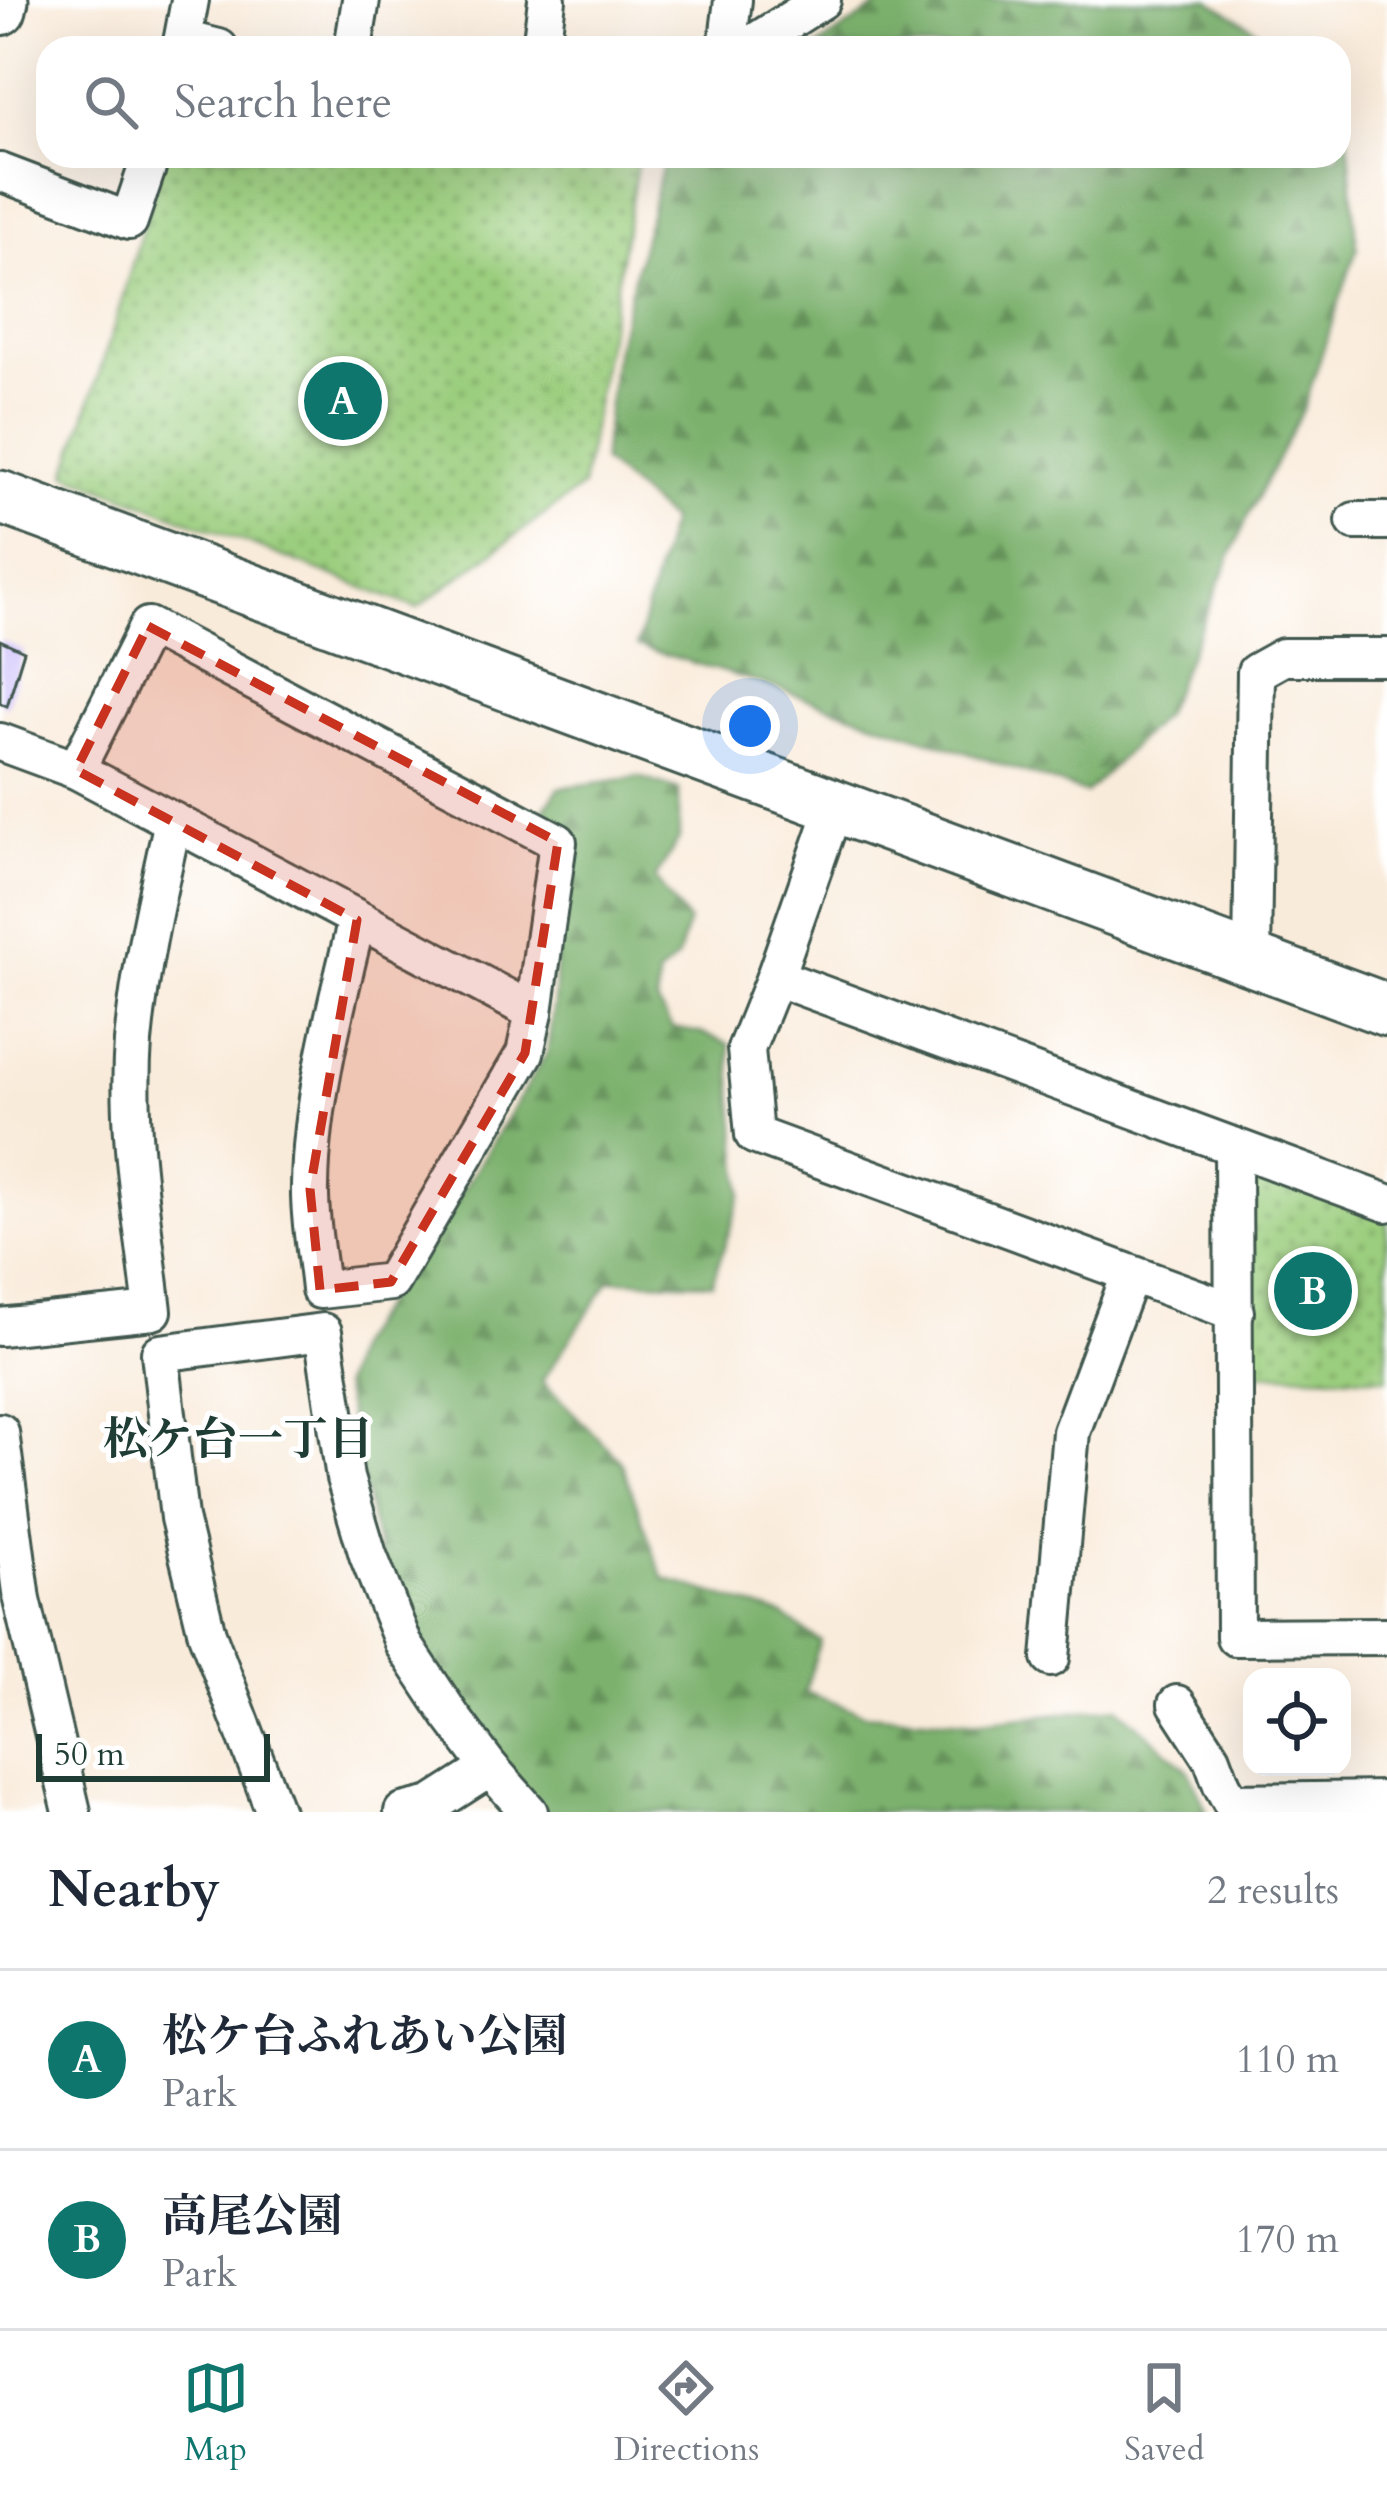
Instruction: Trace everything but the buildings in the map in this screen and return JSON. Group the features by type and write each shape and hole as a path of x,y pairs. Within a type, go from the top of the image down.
{"street":[{"path":"0,10 2,0"},
{"path":"183,36 190,0"},
{"path":"355,36 361,0"},
{"path":"543,36 548,0"},
{"path":"728,36 733,0"},
{"path":"765,36 822,0"},
{"path":"0,172 129,221 147,168"},
{"path":"0,497 1387,1010"},
{"path":"76,770 148,626 558,842 525,1052 391,1282 320,1290 310,1189 314,1144 334,1012 358,920"},
{"path":"1252,960 1256,672 1283,657 1387,657"},
{"path":"0,742 76,770 534,1012"},
{"path":"835,806 746,1049 754,1135 1234,1312"},
{"path":"0,1327 153,1311 134,1150 133,1046 144,952 172,821"},
{"path":"775,977 1387,1203"},
{"path":"1233,1145 1235,1637 1387,1636"},
{"path":"1051,1658 1071,1432 1130,1275"},
{"path":"0,1348 334,1311"},
{"path":"275,1812 207,1634 179,1518 160,1353 323,1332 345,1478 368,1555 404,1645 451,1716 529,1812"},
{"path":"0,1432 22,1600 72,1812"},
{"path":"1177,1704 1212,1758 1235,1807 1387,1800"},
{"path":"403,1812 432,1805 490,1768"}],"highlighted area":[{"path":"148,626 558,842 525,1053 391,1282 320,1290 310,1189 357,920 76,770"}],"green space":[{"path":"887,0 1209,0 1266,36 834,36"},
{"path":"160,168 636,168 582,487 417,608 67,474"},
{"path":"662,168 1351,168 1357,248 1304,407 1248,516 1163,715 1086,793 637,646 670,521 602,461 616,346"},
{"path":"639,777 679,790 679,839 655,879 688,922 677,959 658,975 657,1003 672,1028 729,1044 742,1193 712,1283 610,1280 542,1381 621,1461 663,1578 782,1615 820,1641 805,1692 864,1714 981,1722 1118,1707 1189,1771 1207,1812 538,1812 436,1676 378,1552 342,1386 354,1346 467,1183 547,1053 562,830 544,809 559,788"},
{"path":"1237,1151 1387,1209 1387,1378 1239,1372"}],"place":[{"name":"松ケ台ふれあい公園","path":"343,401"},
{"name":"高尾公園","path":"1313,1291"}],"district":[{"name":"松ケ台一丁目","path":"238,1439"}]}
